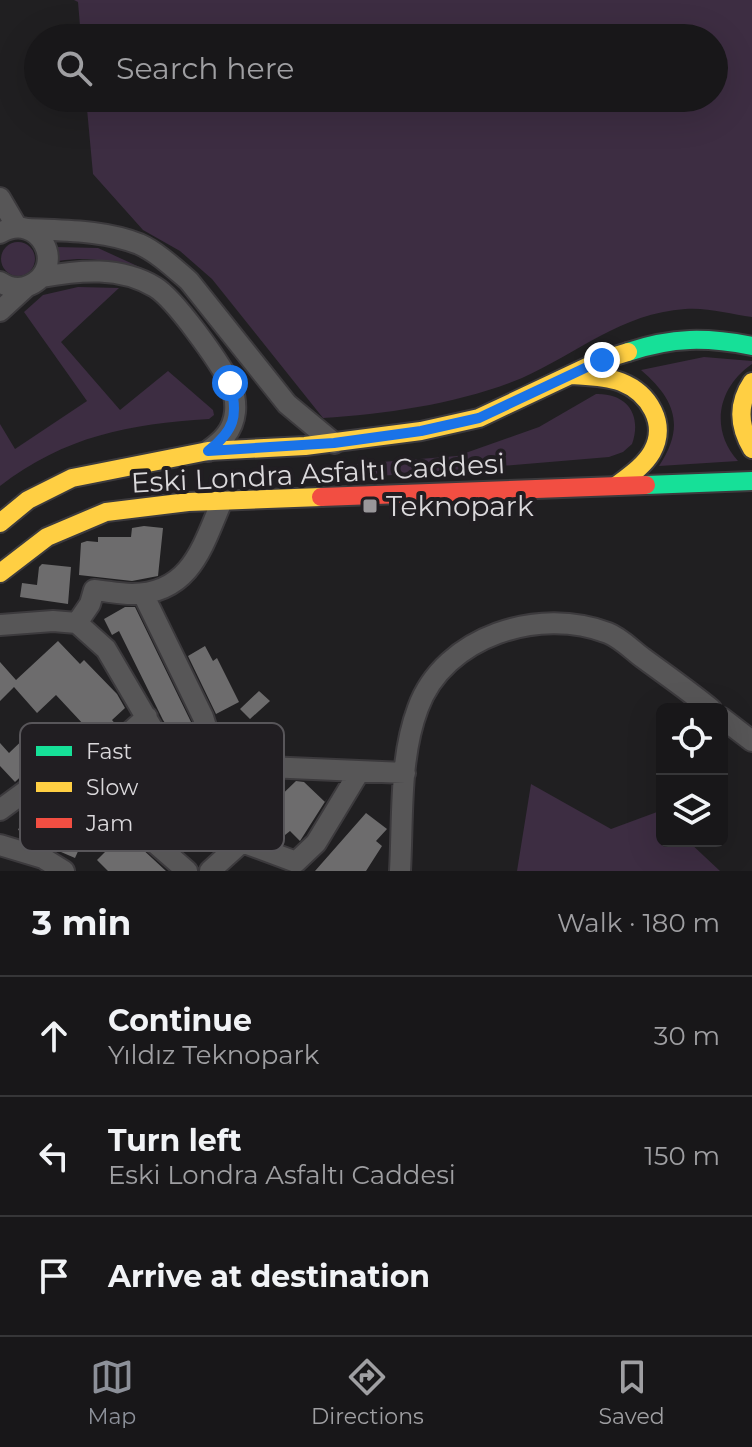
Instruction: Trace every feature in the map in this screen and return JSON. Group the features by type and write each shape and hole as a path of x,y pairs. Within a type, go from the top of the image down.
{"main road":[{"name":"Eski Londra Asfaltı Caddesi","path":"0,523 28,500 72,478 208,451 334,443 421,431 479,418 602,360 652,344 715,339 752,346"},
{"path":"569,375 619,380 643,394 658,419 658,434 651,455 616,486"},
{"path":"752,382 742,402 741,423 742,434 752,449"},
{"name":"Eski Londra Asfaltı Caddesi","path":"1,573 47,537 106,512 188,502 752,481"}],"street":[{"path":"0,198 15,229 43,240 47,249 46,268 0,311"},
{"path":"15,229 102,233 141,245 171,265 189,281 287,404 334,443"},
{"path":"0,282 14,288 86,271 117,272 156,287 180,309 230,383 235,399 235,415 226,437 208,451"},
{"path":"77,623 90,604 94,590 143,594 169,586 195,564 222,501"},
{"path":"143,594 205,723"},
{"path":"0,625 53,621 77,623 106,649 150,723"},
{"path":"400,871 405,773 412,728 427,689 454,659 488,637 528,624 589,627 611,634 703,703"},
{"path":"140,723 147,717"},
{"path":"728,723 752,741"},
{"path":"284,768 405,773"},
{"path":"266,851 296,862 316,843 359,772"},
{"path":"0,810 20,795"},
{"path":"0,845 43,858 64,871"},
{"path":"164,851 187,871"},
{"path":"210,871 232,851"}],"shaded area":[{"path":"74,0 752,0 752,317 701,309 662,312 620,326 499,387 424,406 323,418 212,279 180,251 143,230 93,174 87,112 728,112 728,24 80,24 78,2"},
{"path":"18,242 30,247 35,259 30,271 18,276 6,271 1,259 6,247"},
{"path":"57,247 98,248 146,270 143,274 92,259 58,261"},
{"path":"78,287 119,288 61,342 120,410 168,371 213,410 214,415 209,419 125,429 74,444 24,469 0,486 0,424 15,449 87,401 24,312 43,295"},
{"path":"704,357 752,361 731,385 721,410 723,436 738,461 659,466 672,439 673,415 662,392 641,370"},
{"path":"596,394 617,397 630,408 635,434 632,444 623,452 609,457 332,480 331,466 457,456 539,427"},
{"path":"531,784 611,829 656,812 656,847 694,847 720,871 517,871"}],"building":[{"path":"132,528 163,528 158,576 132,581 79,575 81,543 98,542 98,537 131,537"},
{"path":"42,564 71,567 68,604 20,597 22,583 37,585"},
{"path":"125,607 135,607 191,723 165,723 119,631 112,635 104,619"},
{"path":"58,641 80,664 84,660 117,694 125,708 112,720 114,723 82,723 56,695 37,713 14,687 0,701 0,662 16,680"},
{"path":"205,646 213,661 217,658 239,702 216,714 188,656"},
{"path":"259,691 270,701 250,719 240,709"},
{"path":"20,742 20,777 15,782 0,766 0,743 9,753"},
{"path":"296,781 304,782 325,802 300,841 290,831 285,835 284,793"},
{"path":"366,813 387,829 376,841 382,846 366,871 315,871"},
{"path":"62,851 78,851 75,858"},
{"path":"106,851 144,851 166,871 108,871 97,860"}],"traffic: fast":[{"path":"628,352 660,343 690,340 752,346"},
{"path":"646,485 752,481"}],"traffic: slow":[{"path":"0,523 28,500 72,478 208,451 305,446 421,431 479,418 602,360 628,352"},
{"path":"572,375 603,377 631,387 647,402 657,420 658,431 652,452 641,466 616,486"},
{"path":"752,382 742,407 742,424 752,449"},
{"path":"0,573 47,537 106,512 188,502 321,497"}],"traffic: jam":[{"path":"321,497 646,485"}],"place":[{"name":"Teknopark","path":"370,506"}],"route":[{"path":"230,383 235,399 235,415 226,437 208,451 334,443 421,431 479,418 602,360"}]}
